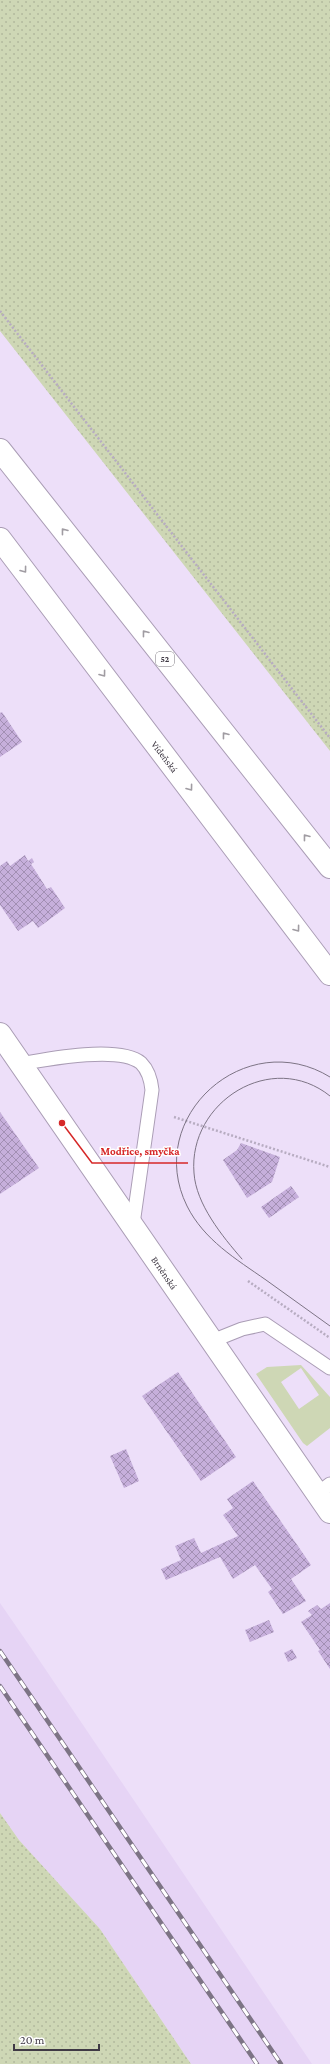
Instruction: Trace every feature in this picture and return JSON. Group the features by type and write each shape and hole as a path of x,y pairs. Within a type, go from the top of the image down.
{"main road":[{"name":"52","path":"0,450 330,867"},
{"name":"Vídeňská","path":"0,539 330,974"},
{"name":"Brněnská","path":"0,1034 133,1224 212,1341 324,1489 330,1512"}],"lane":[{"path":"20,1064 81,1054 129,1057 141,1063 150,1076 152,1090 133,1224"},
{"path":"212,1341 242,1329 265,1324 330,1368"}],"path":[{"path":"0,311 330,738"},
{"path":"174,1117 330,1167"},
{"path":"248,1280 330,1338"}],"shaded area":[{"path":"0,1603 312,2064 191,2064 100,1929 19,1840 0,1813"}],"green space":[{"path":"0,0 330,0 330,751 0,331"},
{"path":"301,1365 330,1397 330,1428 307,1446 303,1443 256,1374 267,1367","holes":["301,1368 319,1395 299,1409 281,1382"]},
{"path":"0,1813 19,1840 100,1929 191,2064 0,2064"}],"building":[{"path":"2,712 22,742 0,757 0,713"},
{"path":"25,855 28,861 32,858 34,862 31,864 47,889 51,887 65,908 38,928 33,921 18,931 0,905 0,866 7,861 10,866"},
{"path":"0,1112 39,1168 0,1194"},
{"path":"241,1143 280,1157 272,1182 247,1198 223,1160 237,1150"},
{"path":"291,1186 299,1197 269,1218 261,1207"},
{"path":"178,1372 236,1457 201,1481 142,1396"},
{"path":"126,1449 139,1481 124,1488 110,1456"},
{"path":"253,1481 311,1565 291,1579 306,1601 283,1614 268,1592 272,1589 255,1565 233,1579 220,1557 166,1580 161,1569 181,1560 175,1546 194,1538 201,1553 238,1536 223,1515 233,1508 227,1499"},
{"path":"330,1603 330,1669 318,1651 320,1650 301,1622 312,1615 308,1611 317,1605 321,1609"},
{"path":"269,1620 274,1632 250,1642 245,1630"},
{"path":"292,1649 297,1658 288,1662 284,1653"}],"tram line":[{"path":"330,1077 298,1064 266,1063 236,1071 210,1089 191,1112 179,1141 177,1173 187,1206 202,1229 232,1256 330,1326"},
{"path":"242,1259 211,1219 196,1185 194,1173 196,1147 205,1124 219,1105 238,1090 260,1081 283,1078 307,1083 330,1096"}],"railway":[{"path":"0,1651 281,2064"},
{"path":"0,1686 257,2064"}],"place":[{"name":"Modřice, smyčka","path":"62,1123"}]}
